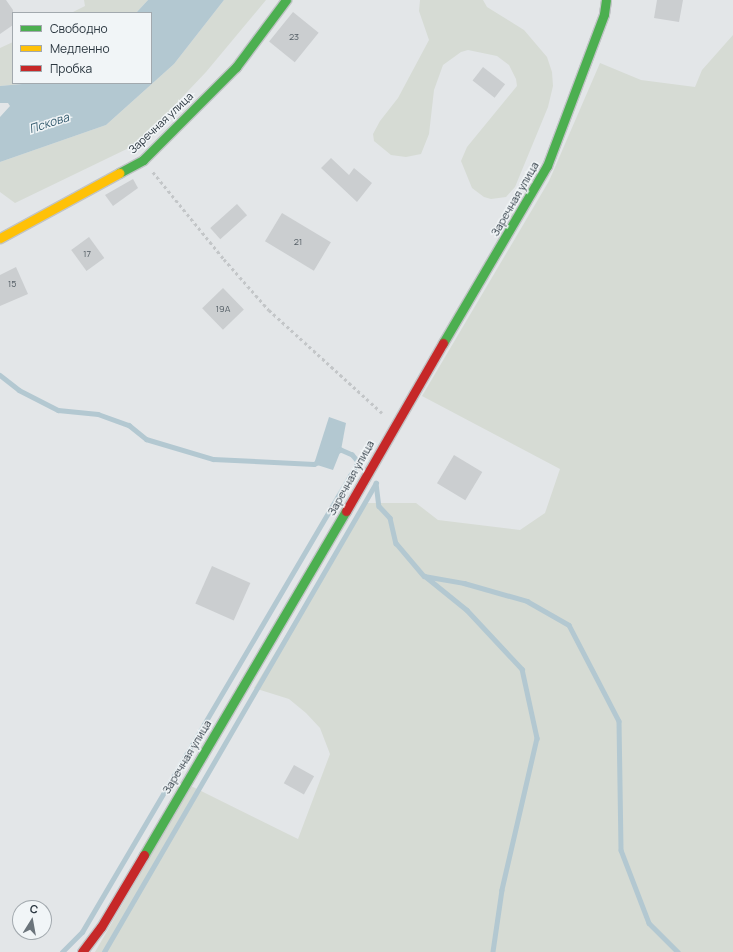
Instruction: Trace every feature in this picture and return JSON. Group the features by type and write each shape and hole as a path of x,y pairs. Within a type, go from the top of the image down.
{"street":[{"name":"Заречная улица","path":"0,238 143,160 236,67 286,0"},
{"name":"Заречная улица","path":"82,952 101,927 117,900 334,533 395,425 547,166 604,14 606,0"}],"path":[{"path":"143,160 224,259 269,310 395,425"}],"shaded area":[{"path":"84,0 148,0 137,12 73,12 85,6"},
{"path":"224,0 266,0 206,72 152,129 133,146 15,203 0,192 0,162 106,125 174,64"},
{"path":"420,0 483,0 487,7 524,30 547,57 552,72 553,86 548,107 515,187 506,197 491,199 484,197 472,188 461,161 467,147 517,86 516,79 509,65 497,56 468,50 461,52 443,65 434,90 429,134 421,154 406,157 391,155 374,141 373,134 380,121 398,98 429,40 419,11"},
{"path":"733,35 733,952 95,952 191,786 298,839 330,754 320,728 306,713 289,699 254,688 365,503 416,503 438,520 520,530 545,513 560,469 422,396 549,181 600,63 641,80 695,87 702,70"},
{"path":"12,42 12,84 22,84 0,86 0,48"}],"water":[{"path":"148,0 224,0 174,64 152,84 152,12 137,12"},
{"name":"Пскова","path":"22,84 152,84 106,125 0,162 0,117 10,106 8,103 0,103 0,86"},
{"path":"329,417 346,423 341,450 333,470 314,464"}],"building":[{"path":"0,0 6,0 13,10 12,26 0,34"},
{"path":"657,0 683,0 679,22 654,18"},
{"path":"293,12 319,33 295,62 269,42"},
{"path":"483,67 505,84 495,98 473,80"},
{"path":"331,158 349,175 354,168 372,183 357,202 321,168"},
{"path":"133,179 138,188 113,206 105,195"},
{"path":"237,204 247,215 220,239 210,228"},
{"path":"282,213 331,242 314,271 265,241"},
{"path":"89,237 104,258 86,271 71,250"},
{"path":"16,267 28,294 0,306 0,275"},
{"path":"223,288 244,310 223,330 202,308"},
{"path":"454,455 482,472 465,500 437,483"},
{"path":"212,566 250,583 234,621 195,603"},
{"path":"294,765 314,776 304,795 284,783"}],"waterway":[{"path":"0,375 19,390 58,410 98,414 129,425 146,439 213,459 314,464 318,462"},
{"path":"62,952 82,932 358,462 352,455 341,450 337,452"},
{"path":"376,483 379,506 390,518 396,543 424,576 464,583 527,601 569,625 619,721 621,850 649,923 678,952"},
{"path":"104,952 376,483"},
{"path":"425,576 467,610 522,669 537,738 502,890 493,952"}],"traffic: fast":[{"path":"119,173 143,160 236,67 286,0"},
{"path":"443,343 547,166 604,14 606,0"},
{"path":"144,855 346,511"}],"traffic: slow":[{"path":"0,238 119,173"}],"traffic: jam":[{"path":"346,511 443,343"},
{"path":"82,952 101,927 144,855"}]}
